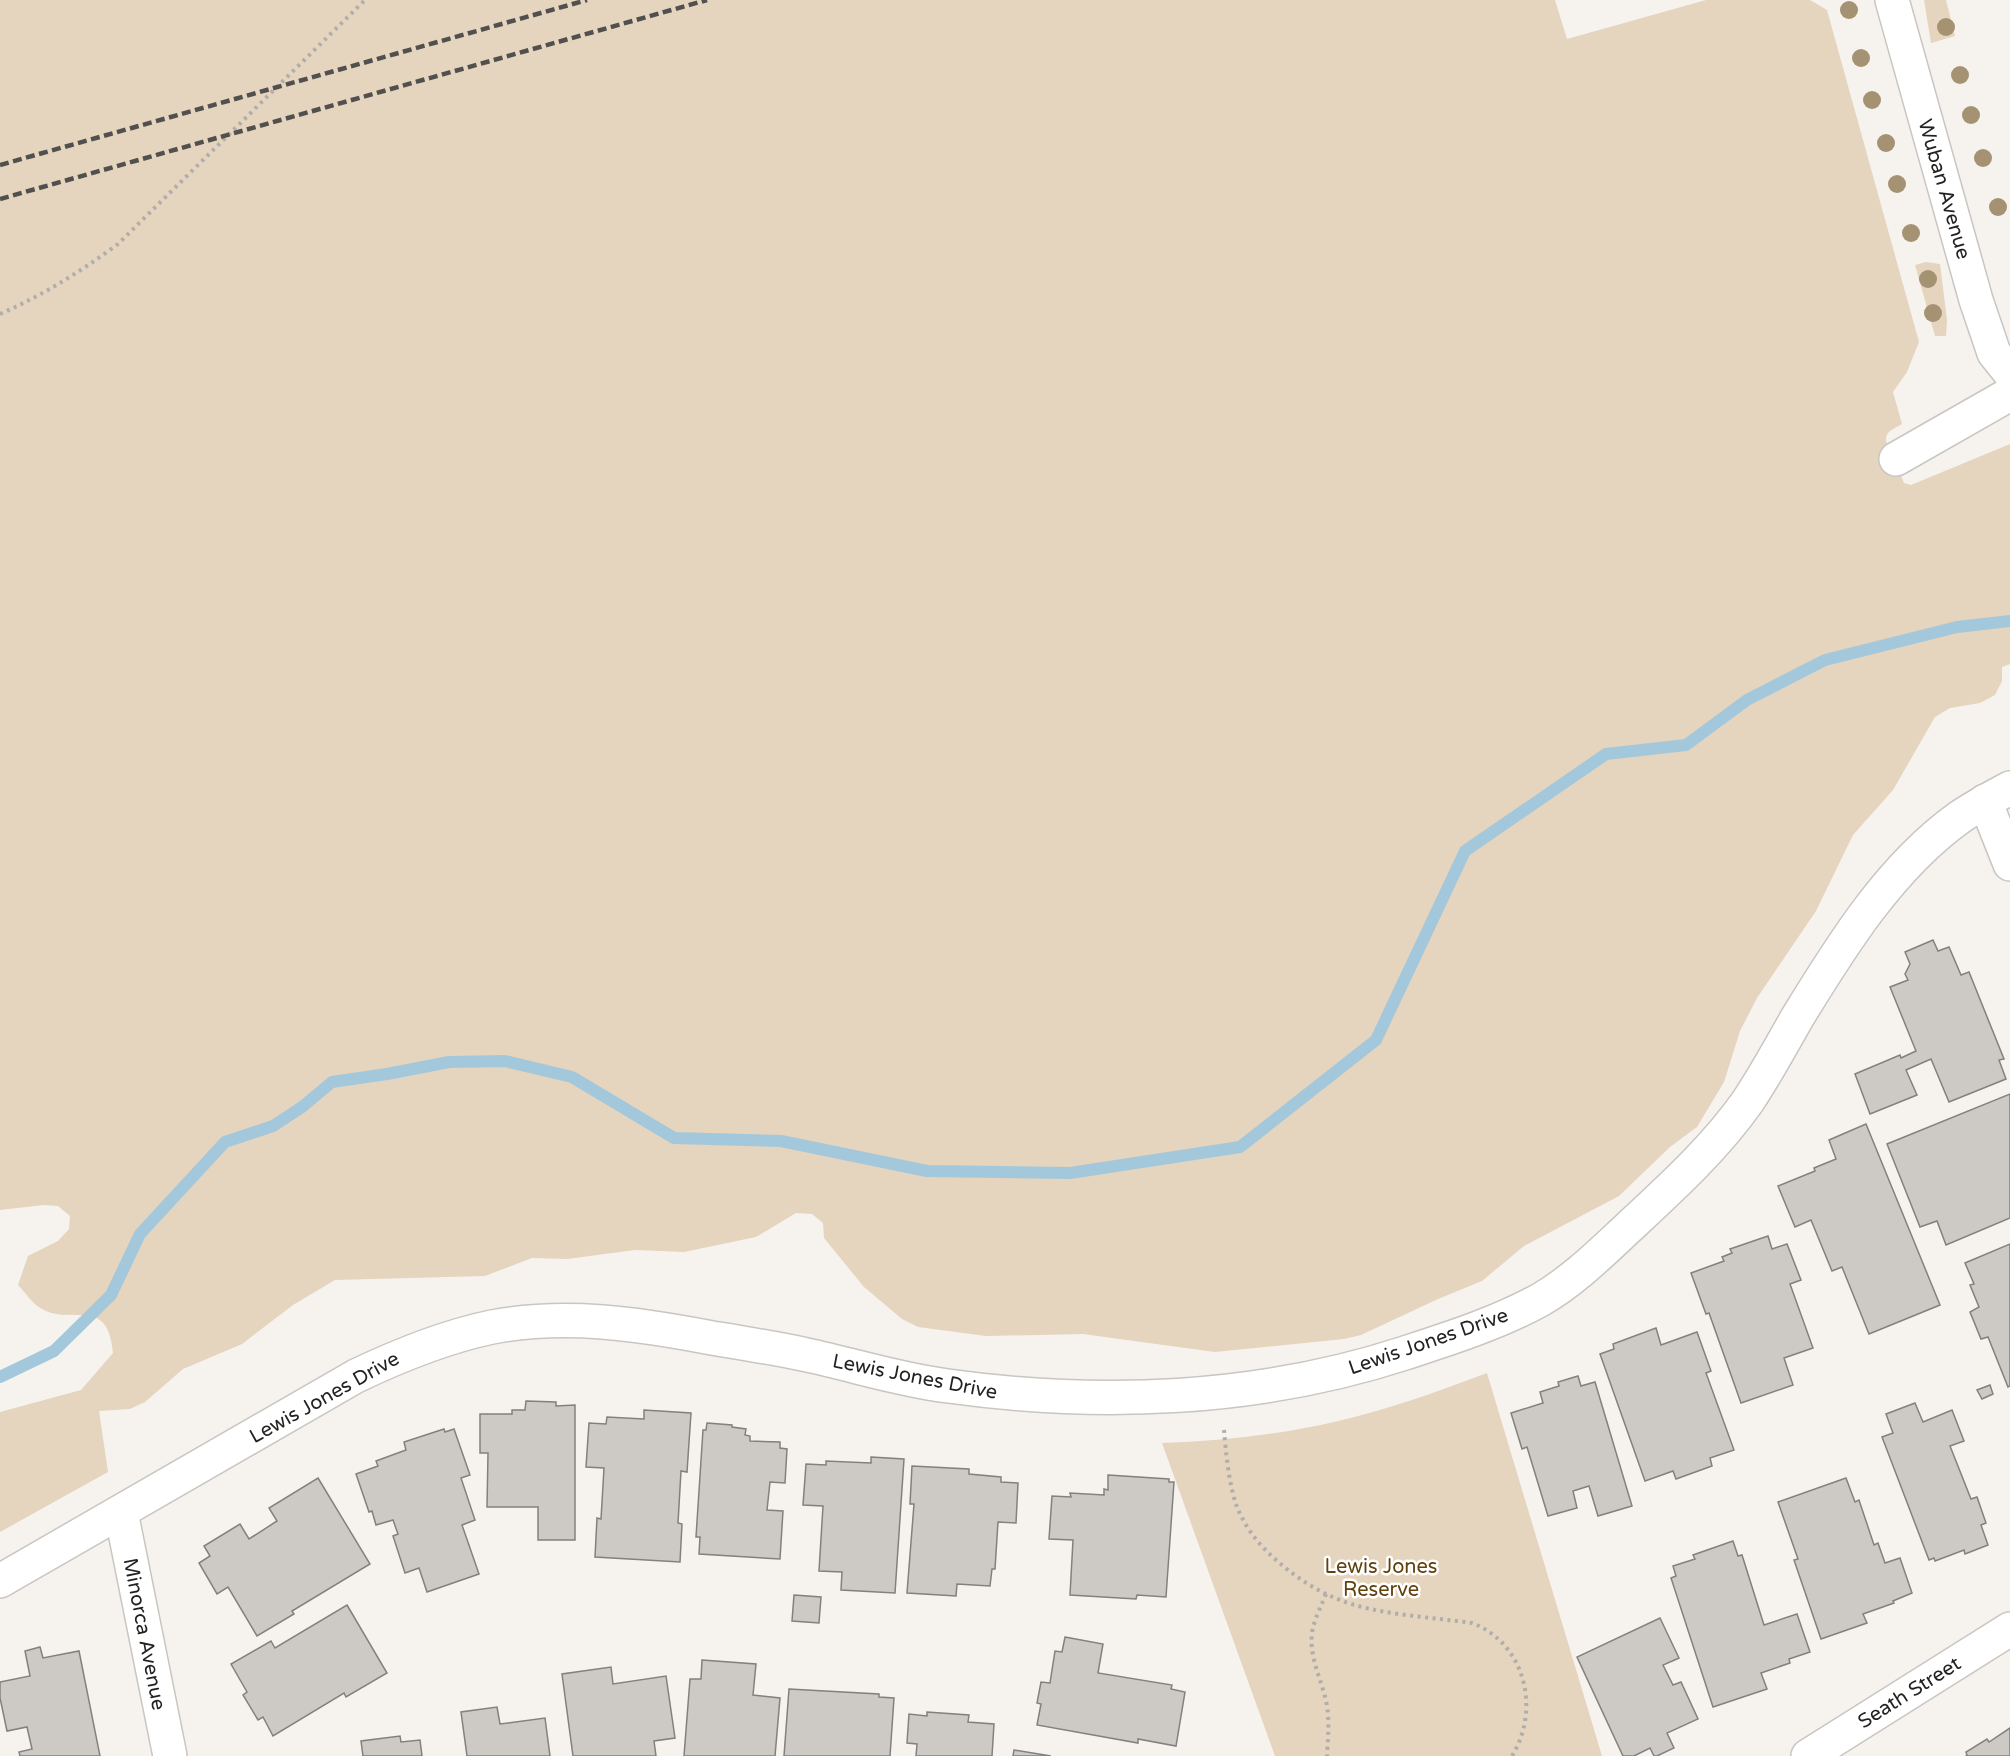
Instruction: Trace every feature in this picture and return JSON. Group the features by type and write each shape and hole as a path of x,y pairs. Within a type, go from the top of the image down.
{"street":[{"name":"Wuban Avenue","path":"1892,0 1976,300 1994,353 2010,373"},
{"path":"1896,459 2010,394"},
{"path":"1997,794 2010,864"},
{"name":"Lewis Jones Drive","path":"0,1581 356,1376 400,1355 447,1338 494,1327 546,1321 587,1320 648,1326 804,1354 864,1370 942,1386 1020,1395 1098,1399 1175,1396 1252,1388 1327,1374 1401,1354 1474,1329 1521,1309 1549,1294 1576,1275 1711,1147 1745,1105 1822,977 1887,887 1932,840 1957,819 1997,794"},
{"name":"Minorca Avenue","path":"121,1512 170,1756"},
{"name":"Seath Street","path":"1808,1756 2010,1629"}],"path":[{"path":"0,314 33,300 77,274 118,244 365,0"},
{"path":"1224,1430 1237,1507 1246,1524 1269,1554 1287,1569 1326,1594 1353,1605 1472,1623 1485,1628 1507,1647 1516,1662 1526,1693 1526,1722 1512,1756"},
{"path":"1326,1594 1312,1634 1314,1662 1328,1712 1327,1756"}],"green space":[{"path":"0,0 1555,0 1567,39 1706,0 1810,0 1827,10 1919,342 1907,372 1893,392 1902,424 1891,431 1886,438 1904,483 1911,485 2010,444 2010,664 2002,667 2002,681 1995,695 1980,703 1950,708 1935,717 1893,790 1853,835 1816,911 1757,998 1740,1031 1724,1082 1697,1127 1670,1147 1619,1196 1524,1246 1482,1281 1361,1335 1344,1339 1215,1352 1083,1334 986,1336 918,1327 902,1319 864,1287 824,1238 823,1223 812,1214 796,1213 756,1237 684,1252 635,1250 567,1259 532,1258 485,1276 335,1280 293,1305 242,1344 183,1369 145,1402 130,1409 99,1411 108,1472 0,1532 0,1412 81,1390 113,1353 110,1335 104,1324 97,1318 65,1315 42,1309 18,1285 28,1256 58,1241 69,1229 70,1216 58,1206 44,1205 0,1210"},
{"path":"1924,0 1946,0 1955,36 1931,43"},
{"path":"1926,262 1940,264 1947,320 1946,336 1935,336 1915,265"},
{"name":"Lewis Jones Reserve","path":"1487,1373 1602,1756 1275,1756 1162,1443 1249,1437 1313,1427 1392,1406"}],"building":[{"path":"1933,940 1938,951 1949,947 1961,975 1969,972 2004,1059 1999,1060 2006,1079 1949,1102 1931,1059 1906,1070 1917,1095 1870,1114 1855,1074 1900,1055 1901,1058 1916,1051 1890,987 1908,980 1905,974 1910,964 1905,952"},
{"path":"2010,1094 2010,1218 1946,1245 1937,1221 1920,1227 1887,1144"},
{"path":"1866,1124 1940,1305 1869,1334 1842,1267 1832,1271 1811,1220 1795,1227 1778,1186 1815,1171 1814,1168 1836,1159 1829,1140"},
{"path":"1768,1236 1772,1249 1787,1244 1801,1280 1790,1284 1813,1348 1784,1358 1793,1385 1741,1403 1709,1313 1706,1314 1691,1273 1724,1261 1722,1257 1732,1253 1730,1249"},
{"path":"2010,1244 2010,1386 2008,1387 1988,1337 1981,1339 1970,1312 1979,1307 1970,1285 1974,1284 1965,1263"},
{"path":"1656,1328 1661,1345 1697,1332 1711,1371 1706,1373 1734,1450 1710,1458 1712,1466 1676,1479 1673,1471 1645,1481 1600,1354 1614,1349 1613,1344"},
{"path":"1578,1376 1581,1386 1595,1382 1632,1506 1598,1516 1589,1486 1573,1491 1577,1508 1548,1516 1527,1447 1522,1449 1511,1413 1543,1403 1540,1392 1559,1386 1558,1382"},
{"path":"1990,1385 1993,1394 1982,1399 1977,1390"},
{"path":"526,1401 556,1402 556,1406 575,1405 575,1540 538,1540 538,1507 487,1507 488,1453 480,1453 480,1414 512,1414 512,1410 525,1410"},
{"path":"1915,1403 1923,1422 1952,1410 1964,1441 1950,1446 1971,1499 1977,1497 1986,1523 1981,1525 1988,1545 1965,1554 1964,1550 1935,1561 1934,1558 1929,1560 1882,1437 1893,1433 1886,1414"},
{"path":"644,1410 691,1413 687,1472 681,1471 678,1523 682,1524 680,1562 595,1557 597,1518 601,1519 604,1468 586,1467 589,1423 606,1424 607,1417 644,1419"},
{"path":"707,1423 732,1425 732,1427 746,1429 745,1435 750,1436 750,1441 780,1442 780,1448 787,1449 785,1483 770,1482 767,1510 783,1511 780,1559 699,1554 700,1537 696,1537 703,1430 706,1430"},
{"path":"444,1429 445,1432 454,1429 470,1475 461,1478 475,1520 462,1525 479,1574 427,1592 419,1568 405,1573 393,1536 398,1534 393,1520 376,1525 356,1474 378,1466 376,1461 406,1450 404,1442"},
{"path":"871,1457 904,1459 895,1593 841,1590 842,1572 819,1571 823,1506 803,1505 806,1464 826,1465 826,1461 871,1463"},
{"path":"912,1466 969,1469 969,1474 1001,1477 1001,1482 1018,1483 1016,1523 998,1522 995,1569 992,1569 990,1586 957,1584 956,1596 907,1593 914,1504 910,1504"},
{"path":"1108,1475 1169,1479 1169,1482 1174,1482 1166,1597 1137,1595 1136,1599 1070,1595 1073,1540 1049,1539 1052,1496 1071,1497 1070,1493 1104,1495 1104,1489 1108,1490"},
{"path":"318,1478 370,1564 292,1611 294,1614 257,1636 228,1587 217,1594 199,1563 210,1556 204,1546 240,1524 249,1539 277,1521 269,1508"},
{"path":"1846,1478 1855,1502 1859,1500 1874,1545 1878,1543 1885,1563 1900,1558 1912,1593 1893,1601 1894,1603 1863,1614 1867,1623 1821,1639 1794,1560 1798,1559 1778,1502"},
{"path":"1733,1541 1738,1556 1742,1555 1764,1625 1797,1614 1810,1652 1789,1659 1790,1663 1761,1673 1767,1689 1713,1707 1671,1578 1676,1576 1673,1566 1695,1559 1693,1555"},
{"path":"794,1595 821,1597 819,1623 792,1621"},
{"path":"347,1605 387,1673 346,1697 344,1693 273,1736 263,1717 258,1720 243,1695 247,1692 231,1664 271,1641 275,1648"},
{"path":"1660,1618 1679,1658 1663,1665 1673,1685 1681,1682 1698,1719 1667,1733 1674,1748 1657,1756 1654,1756 1650,1748 1634,1756 1623,1756 1577,1657"},
{"path":"1065,1637 1103,1644 1098,1673 1172,1685 1171,1689 1185,1692 1176,1746 1138,1739 1138,1743 1037,1725 1041,1704 1037,1703 1041,1682 1050,1683 1055,1651 1062,1652"},
{"path":"40,1647 43,1658 79,1651 100,1756 20,1756 19,1752 32,1749 27,1727 7,1731 0,1698 0,1682 30,1676 25,1651"},
{"path":"702,1660 756,1664 753,1695 780,1698 775,1756 684,1756 690,1679 701,1679"},
{"path":"611,1667 613,1684 666,1676 675,1738 654,1741 656,1756 573,1756 562,1674"},
{"path":"789,1689 879,1694 879,1697 894,1698 890,1756 784,1756"},
{"path":"497,1707 500,1724 545,1718 550,1756 467,1756 461,1712"},
{"path":"927,1712 969,1715 968,1722 994,1724 992,1756 916,1756 917,1744 907,1743 909,1714 927,1716"},
{"path":"2010,1728 2010,1756 1966,1756 1966,1752 1987,1739 1989,1742"},
{"path":"400,1736 401,1742 420,1740 422,1756 363,1756 361,1741"},
{"path":"1014,1750 1051,1756 1013,1756"}],"waterway":[{"path":"0,1377 54,1351 111,1295 140,1234 225,1142 273,1126 302,1107 332,1082 449,1062 505,1061 572,1077 674,1138 781,1141 927,1171 1070,1173 1240,1147 1376,1040 1465,851 1606,754 1686,745 1747,700 1825,660 1957,627 2010,621"}],"railway":[{"path":"0,165 587,0"},
{"path":"0,199 707,0"}]}
